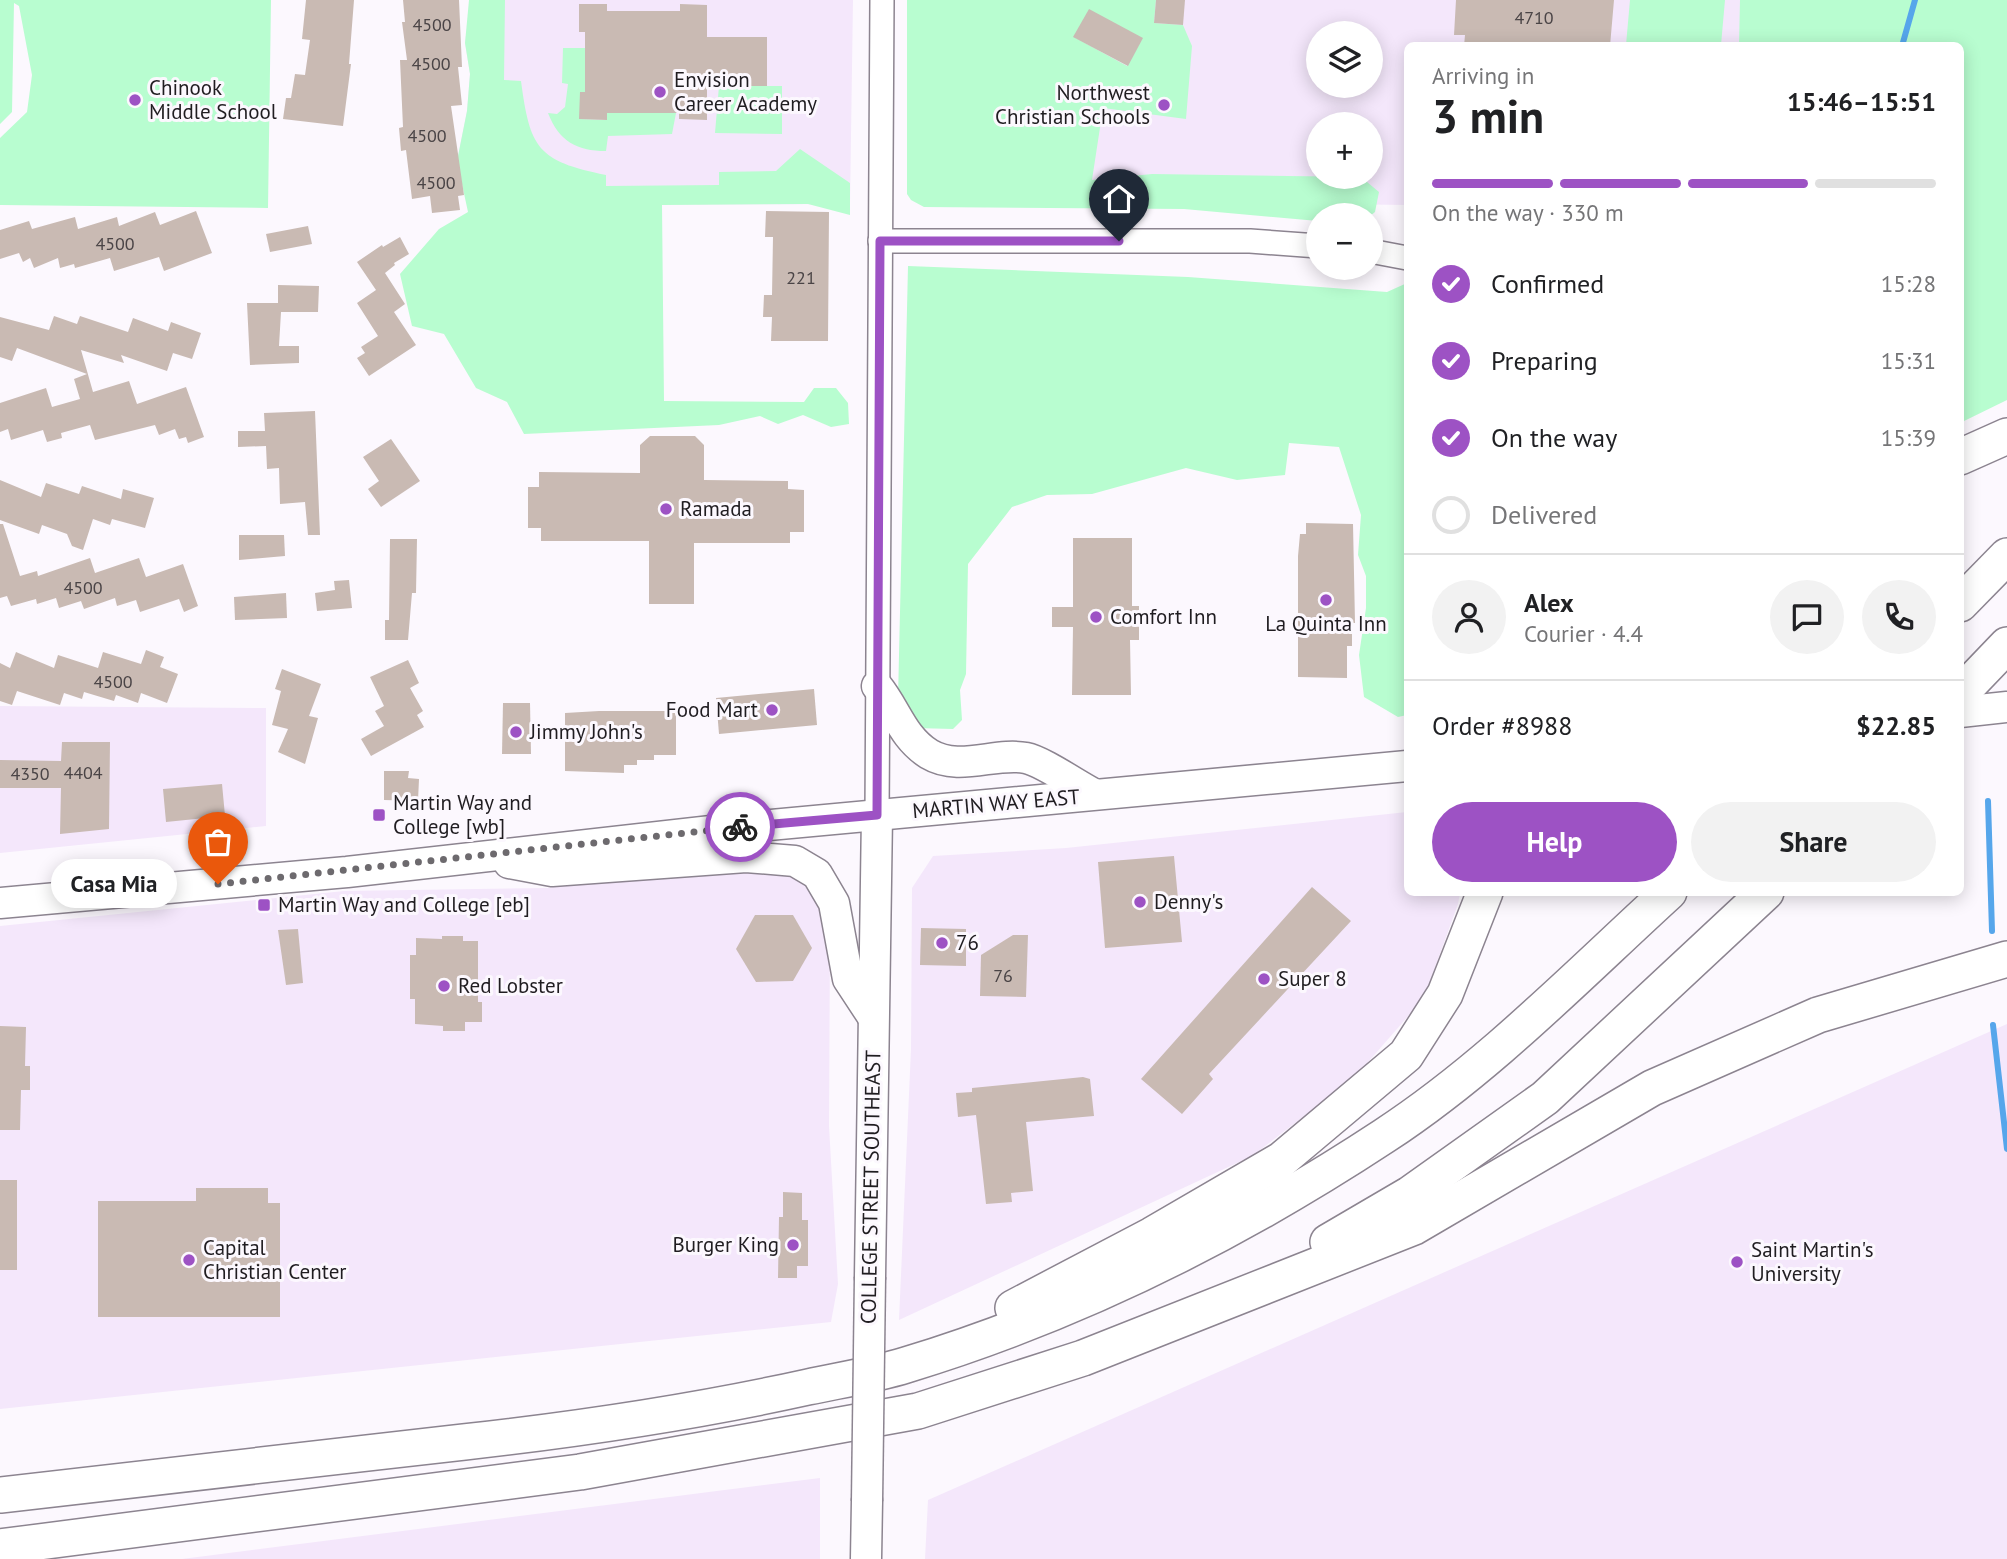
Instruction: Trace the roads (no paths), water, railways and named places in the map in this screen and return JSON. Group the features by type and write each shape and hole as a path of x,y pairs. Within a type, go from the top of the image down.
{"highway":[{"path":"1964,455 2007,436"},
{"path":"1964,600 2007,556"},
{"path":"1964,690 2007,645"},
{"path":"902,1367 1152,1235 1281,1160 1406,1055 1445,995 1476,923 1484,896"},
{"path":"0,1494 576,1429 747,1401 902,1367 1077,1304 1183,1255 1280,1202 1388,1133 1498,1048 1665,896"},
{"path":"1237,1295 1410,1194 1545,1098 1762,896"},
{"path":"0,1547 580,1472 918,1411 1083,1359 1237,1295 1413,1227 1652,1088 1818,1015 2007,959"}],"main road":[{"path":"877,686 889,700 903,731 939,759 966,762 1027,758 1094,794"},
{"path":"1964,712 2007,707"},
{"name":"MARTIN WAY EAST","path":"0,903 481,857 877,815 1404,766"},
{"name":"COLLEGE STREET SOUTHEAST","path":"866,1559 877,815"},
{"path":"481,857 552,871 746,857 795,861 817,874 834,902 848,979 873,1017"}],"street":[{"path":"877,815 882,0"},
{"path":"880,241 1250,241 1306,245"},
{"path":"1383,253 1404,257"}],"waterway":[{"path":"1903,42 1915,0"},
{"path":"1988,801 1992,931"},
{"path":"1993,1025 2007,1149"}],"place":[{"name":"Envision Career Academy","path":"660,92"},
{"name":"Chinook Middle School","path":"135,100"},
{"name":"Northwest Christian Schools","path":"1164,105"},
{"name":"Ramada","path":"666,509"},
{"name":"La Quinta Inn","path":"1326,600"},
{"name":"Comfort Inn","path":"1096,617"},
{"name":"Food Mart","path":"772,710"},
{"name":"Jimmy John's","path":"516,732"},
{"name":"Martin Way and College [wb]","path":"379,815"},
{"name":"Casa Mia","path":"218,884"},
{"name":"Denny's","path":"1140,902"},
{"name":"Martin Way and College [eb]","path":"264,905"},
{"name":"76","path":"942,943"},
{"name":"Super 8","path":"1264,979"},
{"name":"Red Lobster","path":"444,986"},
{"name":"Burger King","path":"793,1245"},
{"name":"Capital Christian Center","path":"189,1260"},
{"name":"Saint Martin's University","path":"1737,1262"}]}
